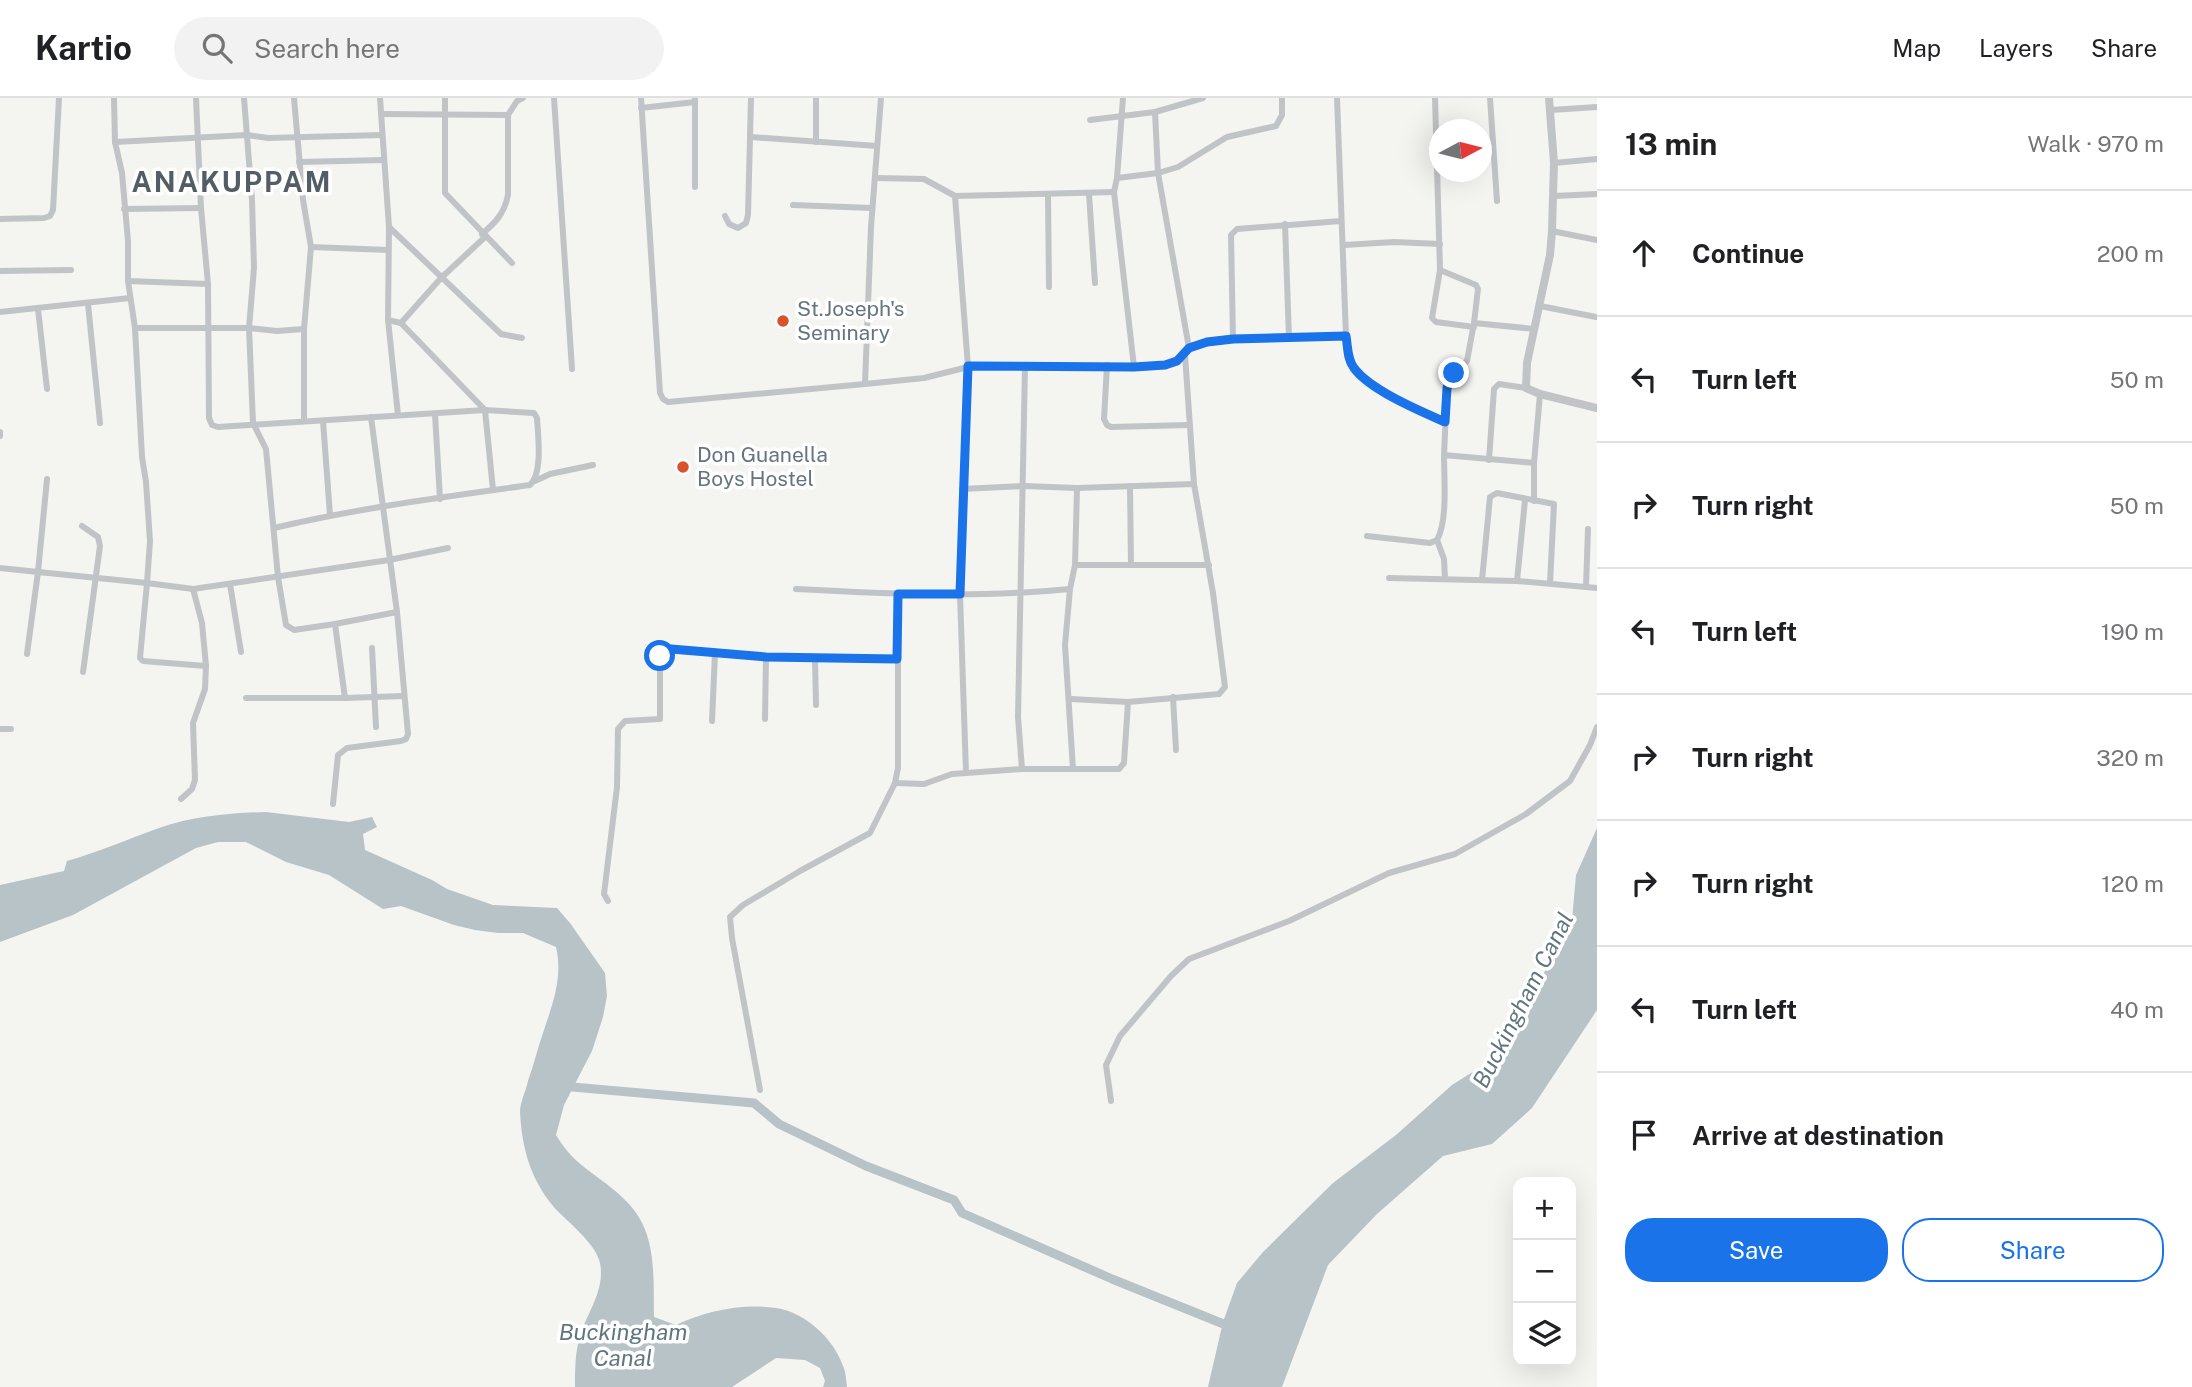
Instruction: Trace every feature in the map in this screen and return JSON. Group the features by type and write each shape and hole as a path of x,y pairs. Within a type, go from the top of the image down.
{"street":[{"path":"0,219 44,218 50,216 54,210 59,98"},
{"path":"114,98 115,142 122,173 128,241 128,281 135,327 142,457 150,541 140,658 143,661 206,666"},
{"path":"196,98 208,284 209,418 212,425 218,427 485,410 534,413 537,418 539,447 535,481"},
{"path":"244,98 254,268 249,328 253,423 266,449 278,577 286,625 294,630 397,612"},
{"path":"294,98 299,162 311,247 304,329 304,421"},
{"path":"380,98 389,227 388,320 398,415"},
{"path":"445,98 445,193 512,263"},
{"path":"401,323 502,216 508,195 508,115 517,101 523,98"},
{"path":"554,98 572,369"},
{"path":"641,98 660,393 668,402 924,378 968,366 1134,367 1172,363 1187,351 1207,342 1346,336"},
{"path":"725,216 729,224 738,228 746,223 748,215 751,98"},
{"path":"816,98 816,142"},
{"path":"864,384 872,208 881,98"},
{"path":"1123,98 1114,192 1134,367"},
{"path":"1090,120 1155,112 1203,98"},
{"path":"1117,178 1158,173 1188,162 1227,137 1276,126 1282,115 1282,98"},
{"path":"1337,98 1349,359 1361,376 1406,404 1445,422"},
{"path":"1435,98 1440,270 1432,318 1437,321 1474,325 1535,329"},
{"path":"1490,98 1497,201"},
{"path":"1526,388 1527,362 1540,306 1552,231 1554,163 1549,98"},
{"path":"1551,110 1597,107 1596,98"},
{"path":"641,108 695,100 695,187"},
{"path":"1070,699 1128,702 1219,694 1225,687 1209,565 1194,484 1187,351 1158,173 1155,112"},
{"path":"381,114 508,115"},
{"path":"115,142 247,135 382,135"},
{"path":"751,137 877,146"},
{"path":"1554,163 1597,159"},
{"path":"299,162 384,160"},
{"path":"876,178 924,180 955,196 1114,192"},
{"path":"1089,194 1095,284"},
{"path":"1554,196 1597,194"},
{"path":"1048,195 1049,287"},
{"path":"955,196 968,366 960,594 966,774"},
{"path":"793,205 872,208"},
{"path":"124,209 201,208"},
{"path":"1233,339 1231,235 1237,229 1341,221"},
{"path":"1285,224 1289,339"},
{"path":"389,227 501,334 522,338"},
{"path":"1552,231 1597,240"},
{"path":"1344,245 1394,242 1440,244"},
{"path":"311,247 388,250"},
{"path":"0,271 71,270"},
{"path":"1367,536 1430,543 1437,540 1441,531 1447,388 1450,379 1467,361 1478,289 1476,285 1440,270"},
{"path":"128,281 208,284"},
{"path":"0,312 130,298"},
{"path":"88,304 100,423"},
{"path":"1540,306 1596,317"},
{"path":"38,309 47,389"},
{"path":"388,320 401,323 485,410 493,490"},
{"path":"135,327 249,328 277,331 304,329"},
{"path":"1107,365 1104,419 1107,425 1189,425"},
{"path":"1022,769 1018,718 1025,366"},
{"path":"1489,460 1494,389 1499,384 1526,388 1597,408"},
{"path":"1534,501 1534,463 1540,394"},
{"path":"436,414 440,499"},
{"path":"333,804 338,755 342,751 406,739 408,734 397,612 371,417"},
{"path":"323,421 330,515"},
{"path":"1444,455 1534,463"},
{"path":"274,528 330,515 530,485 550,474 593,465"},
{"path":"27,654 47,479"},
{"path":"962,489 1194,484"},
{"path":"1130,486 1131,564"},
{"path":"1073,769 1065,645 1075,565 1077,488"},
{"path":"1482,580 1490,497 1497,493 1551,503 1555,508 1550,583"},
{"path":"1517,581 1525,500"},
{"path":"82,527 100,540 83,672"},
{"path":"1586,587 1588,529"},
{"path":"1437,540 1444,559 1446,579"},
{"path":"0,568 193,589 389,560 448,548"},
{"path":"1075,565 1209,565"},
{"path":"1389,578 1517,581 1597,588"},
{"path":"230,584 241,652"},
{"path":"181,799 192,789 195,780 193,723 205,689 202,623 193,589"},
{"path":"796,589 898,594 1020,594 1070,589"},
{"path":"760,1090 730,917 743,905 766,891 870,833 895,783 898,768 898,594"},
{"path":"335,624 345,698"},
{"path":"372,648 376,727"},
{"path":"608,901 604,894 617,787 620,725 625,721 660,719 660,656 665,650 816,659 897,659"},
{"path":"712,721 715,653"},
{"path":"765,719 766,657"},
{"path":"816,659 816,705"},
{"path":"246,698 404,696"},
{"path":"1173,697 1176,750"},
{"path":"895,783 925,785 952,774 1022,769 1122,768 1128,702"},
{"path":"1111,1101 1106,1065 1120,1036 1171,976 1189,960 1289,921 1390,873 1455,854 1561,790 1570,781 1597,727"},
{"path":"0,729 11,729"}],"water":[{"name":"Buckingham Canal","path":"266,812 349,822 372,817 377,827 363,834 365,850 447,889 493,905 557,908 605,973 607,996 592,1051 564,1105 556,1135 580,1164 626,1201 644,1226 652,1255 654,1317 676,1325 712,1312 738,1307 787,1311 808,1321 833,1346 844,1368 847,1387 823,1387 825,1381 820,1368 805,1360 776,1358 732,1387 575,1387 578,1344 600,1285 600,1263 593,1248 553,1206 538,1185 525,1150 520,1112 556,989 556,947 523,933 475,930 401,906 383,909 329,875 286,862 246,842 218,842 196,848 73,915 0,942 0,885 64,871 67,861 172,824 212,816"},
{"name":"Buckingham Canal","path":"1597,828 1597,1010 1532,1108 1492,1144 1443,1156 1377,1214 1328,1265 1282,1387 1208,1387 1223,1322 1237,1283 1263,1252 1333,1183 1396,1135 1452,1085 1490,1061 1527,1005 1572,920 1576,875"}],"waterway":[{"path":"561,1086 754,1103 779,1124 866,1166 954,1200 962,1213 1112,1279 1231,1327"}],"place":[{"name":"St.Joseph's Seminary","path":"783,321"},
{"name":"Don Guanella Boys Hostel","path":"683,467"}],"district":[{"name":"ANAKUPPAM","path":"232,182"}],"route":[{"path":"660,656 665,650 671,649 766,657 897,659 898,594 960,594 968,366 1165,365 1177,361 1189,348 1207,342 1346,336 1349,359 1361,376 1406,404 1445,422 1447,388 1454,373"}]}
